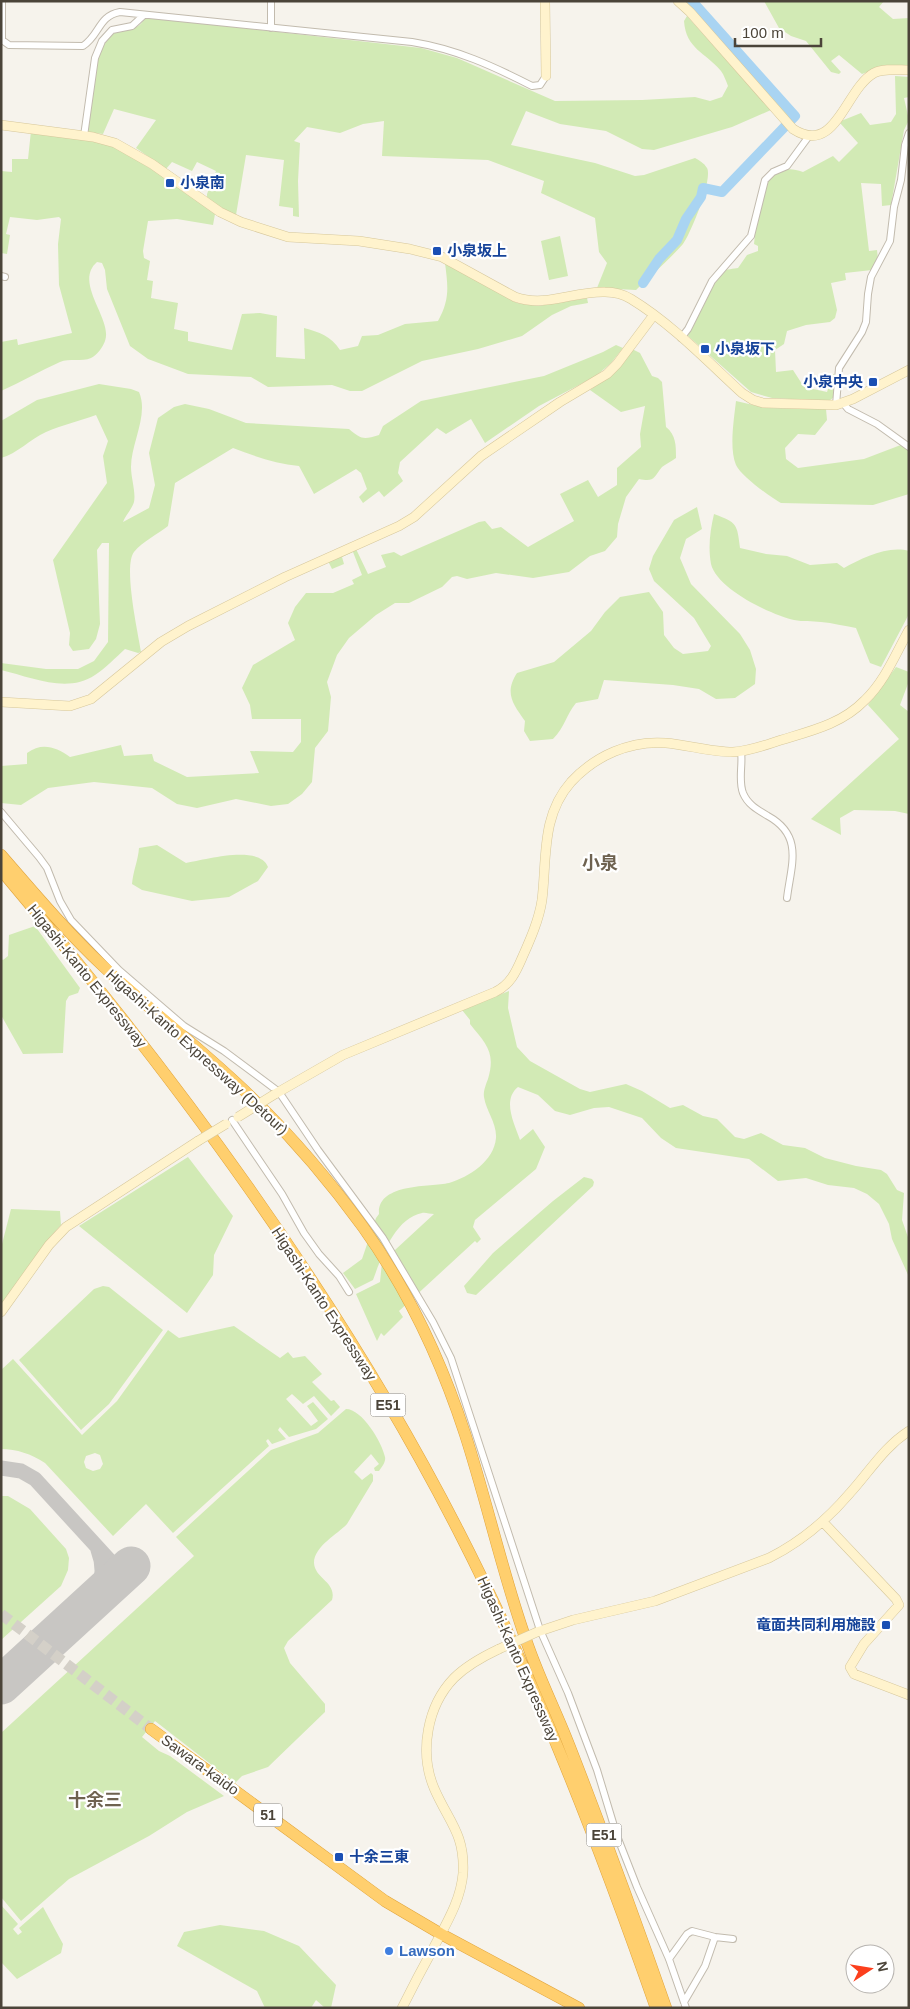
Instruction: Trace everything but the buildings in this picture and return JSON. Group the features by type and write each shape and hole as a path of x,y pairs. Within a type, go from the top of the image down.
{"highway":[{"name":"Higashi-Kanto Expressway","path":"1,855 49,911"},
{"name":"Higashi-Kanto Expressway","path":"1,870 101,991 224,1155 326,1302 384,1397 457,1528 513,1643 599,1850 656,2008"},
{"name":"Higashi-Kanto Expressway (Detour)","path":"49,911 103,966 249,1095 292,1139 336,1191 392,1272 412,1306 433,1349 450,1391 465,1436 514,1608 534,1664"},
{"name":"Higashi-Kanto Expressway","path":"534,1664 567,1740 608,1846 666,2008"},
{"name":"Sawara-kaido","path":"151,1729 370,1890 441,1934 579,2008"}],"street":[{"path":"2,1 2,40 9,45 83,46 92,39 102,21 110,14 120,12 432,45 481,61 532,86 540,85 546,76 545,1"},
{"path":"271,1 271,28"},
{"path":"678,1 690,12 793,129 809,136 820,135 836,121 846,109 858,87 874,74 890,70 909,70"},
{"path":"84,136 95,58 102,41 112,30 132,26 144,15"},
{"path":"1,125 84,136 115,143 131,151 220,212 267,232 288,238 359,241 410,249 442,257 514,298 527,302 541,302 605,292 630,298 681,338 742,393 753,400 776,405 839,404 909,370"},
{"path":"839,404 839,368 862,332 866,322 871,277 890,241 894,207 901,180 905,145 909,133"},
{"path":"681,338 688,329 712,281 751,236 765,180 773,172 788,166 809,136"},
{"path":"1,702 70,706 91,698 161,642 188,626 285,576 399,526 414,516 480,456 560,402 607,374 617,364 653,316"},
{"path":"839,404 877,424 909,447"},
{"path":"1,1312 50,1245 66,1227 198,1141 343,1054 495,992 506,985 516,972 538,919 542,902 546,834 554,810 570,783 591,764 613,752 645,743 665,743 723,751 741,751 828,725 853,711 867,698 880,682 909,630"},
{"path":"741,751 740,780 745,797 755,808 782,825 792,841 793,851 787,898"},
{"path":"1,812 39,857 71,920 119,970 184,1026 224,1051 277,1093 384,1238 433,1322 451,1358 538,1631 597,1770 620,1844 637,1888 669,1959 685,2005"},
{"path":"232,1120 282,1194 304,1233 319,1254 339,1276 349,1292"},
{"path":"402,2008 441,1934 460,1891 462,1856 455,1827 432,1783 427,1759 428,1733 432,1717 438,1700 454,1678 472,1662 538,1631 574,1620 654,1601 776,1554 804,1537 823,1522 852,1491 883,1452 909,1431"},
{"path":"823,1522 896,1599 899,1605 864,1644 850,1667 851,1671 854,1674 909,1695"},
{"path":"669,1959 689,1932 695,1931 715,1937 734,1939"},
{"path":"685,2005 705,1966 715,1937"}],"green space":[{"path":"683,1 691,1 766,81 793,116 790,119"},
{"path":"764,1 884,1 879,7 893,19 909,18 909,67 878,68 862,74 839,55 831,61 841,72 839,74 831,72 806,41 791,36 779,28"},
{"path":"687,16 771,110 732,127 654,150 642,149 606,131 560,124 526,111 511,145 595,163 635,176 644,175 695,158 707,168 707,183 704,194 687,238 678,250 636,290 597,288 607,263 599,252 595,218 541,193 544,181 488,160 382,156 384,121 363,124 340,133 307,127 294,141 300,143 299,217 293,216 293,208 279,206 284,160 246,155 236,215 221,208 207,197 216,171 197,162 192,171 172,162 166,169 136,148 156,120 114,109 103,134 87,132 93,78 101,52 115,32 140,25 145,17 421,48 457,58 555,101 695,97 710,101 722,97 728,86 725,78 721,71 688,38 684,21"},
{"path":"895,76 909,77 909,97 904,98 909,120 904,130 891,205 882,206 881,184 861,183 869,251 877,250 878,259 872,270 845,273 846,280 831,283 837,310 835,318 830,322 806,325 787,331 784,344 775,350 776,372 793,370 804,387 827,392 833,374 836,375 834,397 829,401 772,398 751,392 688,336 703,300 722,271 738,268 747,255 758,251 758,246 754,244 756,225 769,178 786,170 803,172 833,156 839,162 858,143 840,123 841,121 861,113 870,125 891,122 896,114"},
{"path":"31,131 89,139 114,146 164,177 215,214 213,225 177,219 148,221 143,251 144,258 150,261 147,280 153,281 151,298 178,303 174,329 188,332 188,341 232,350 242,314 260,313 277,316 276,357 305,359 304,328 324,335 333,341 340,350 358,346 362,336 378,335 405,324 438,321 445,306 447,293 445,263 517,303 538,306 587,298 588,303 571,306 552,315 522,336 478,349 422,361 362,391 350,391 332,385 268,387 251,377 188,374 148,359 130,346 107,289 105,270 102,263 97,262 91,271 89,280 106,332 105,341 100,351 87,359 60,362 1,391 1,342 17,339 18,345 72,333 59,285 58,244 61,219 59,217 37,220 10,217 6,234 10,235 7,254 1,253 1,171 12,172 12,159 28,159"},
{"path":"560,236 568,276 549,280 541,241"},
{"path":"616,345 623,348 611,363 596,376 539,406 485,443 471,419 446,434 437,428 400,462 398,473 403,481 384,497 379,491 363,503 359,497 367,489 361,473 356,469 314,494 299,466 274,462 233,448 175,483 168,526 134,552 130,571 141,652 138,653 125,649 95,675 84,681 73,683 61,684 37,680 1,670 1,663 46,669 78,669 94,661 108,642 109,543 102,543 97,550 100,624 96,639 89,649 73,651 69,645 70,633 53,560 107,483 103,456 108,441 96,415 46,432 13,453 1,458 1,421 37,400 99,384 139,392 142,401 141,420 131,467 134,502 123,522 149,508 155,485 149,453 158,418 174,407 185,404 209,409 246,423 349,429 362,438 369,438 379,435 383,426 421,401 544,376"},
{"path":"632,349 640,353 652,376 662,382 666,427 674,437 676,458 662,467 653,478 648,480 639,479 626,497 618,524 617,537 605,551 590,556 569,572 533,578 496,573 467,579 457,576 452,577 442,587 409,603 395,603 376,615 349,638 337,655 327,682 331,697 328,731 315,748 312,782 302,794 288,804 271,806 236,799 197,808 177,804 152,788 94,782 48,788 21,805 1,803 1,766 27,764 27,753 38,748 54,748 70,757 121,745 124,756 152,754 154,761 187,777 259,773 250,751 293,752 301,742 301,719 252,719 250,705 242,688 253,665 295,640 288,623 295,607 306,593 333,593 354,584 352,580 362,575 353,552 342,557 344,564 332,569 328,561 356,549 368,574 386,567 381,555 394,552 401,556 479,522 485,521 492,529 501,527 528,547 574,521 560,494 588,480 598,497 617,485 617,468 641,447 640,434 645,406 621,412 590,390 614,373"},
{"path":"736,401 766,408 826,409 827,420 815,435 798,434 785,448 786,459 798,468 864,459 906,443 909,445 909,494 873,505 781,503 763,491 739,470 736,465 732,442"},
{"path":"697,507 702,529 686,539 680,558 691,584 740,634 750,650 756,669 755,684 735,698 716,699 699,689 673,685 604,680 598,699 576,703 553,739 530,741 524,731 525,721 512,698 511,687 517,673 554,662 591,631 605,612 620,597 649,592 663,612 664,635 674,648 683,654 708,651 711,646 694,618 654,581 649,569 653,556 674,520"},
{"path":"714,514 732,522 737,529 740,548 766,554 787,556 810,565 837,563 844,568 884,551 909,551 909,614 881,667 870,663 856,628 825,622 797,621 772,613 746,600 723,583 715,573 710,558 711,527"},
{"path":"896,667 909,672 909,681 900,705 909,712 909,814 895,811 854,810 840,818 841,835 811,819 899,739 868,705"},
{"path":"157,845 186,863 230,855 243,855 254,856 263,860 268,867 258,881 229,897 192,901 142,890 132,884 139,848"},
{"path":"35,926 80,988 78,993 69,996 66,1001 63,1053 23,1054 1,1015 1,959 3,960 8,956 9,935"},
{"path":"509,991 508,1008 517,1047 530,1061 580,1089 590,1092 626,1084 642,1091 670,1108 683,1105 703,1116 717,1119 735,1137 744,1139 761,1133 783,1145 805,1148 825,1158 881,1170 887,1174 897,1190 904,1193 902,1220 909,1240 909,1277 892,1239 889,1224 879,1204 867,1194 854,1188 828,1185 806,1178 778,1181 749,1159 676,1148 661,1138 642,1118 609,1107 594,1108 570,1115 555,1111 538,1095 518,1087 513,1092 510,1105 520,1140 533,1129 545,1147 536,1169 475,1220 473,1227 481,1239 477,1243 475,1241 399,1311 403,1317 384,1336 381,1333 377,1341 356,1294 380,1282 382,1262 434,1214 422,1213 412,1216 404,1222 390,1240 373,1280 355,1289 343,1273 362,1259 381,1204 386,1197 406,1188 449,1183 457,1180 479,1167 491,1154 496,1133 484,1095 490,1070 490,1055 485,1043 462,1010"},
{"path":"188,1157 233,1216 214,1255 213,1275 187,1313 79,1226"},
{"path":"584,1177 592,1179 594,1182 593,1186 476,1295 467,1293 464,1286 493,1253"},
{"path":"11,1209 60,1211 61,1225 1,1307 1,1248"},
{"path":"103,1286 109,1287 163,1330 109,1404 81,1430 19,1360 94,1289"},
{"path":"234,1326 280,1358 288,1352 293,1358 305,1356 322,1374 312,1382 331,1401 334,1400 340,1407 331,1416 314,1396 303,1404 292,1394 286,1399 311,1426 318,1421 307,1406 313,1402 328,1419 316,1429 289,1437 280,1427 278,1430 286,1439 272,1444 268,1439 266,1441 269,1446 173,1533 146,1504 113,1536 45,1463 24,1453 1,1449 1,1370 13,1359 82,1435 117,1401 168,1330 179,1338","holes":["95,1453 100,1455 103,1464 100,1469 93,1471 86,1468 84,1462 86,1456"]},
{"path":"346,1409 352,1410 365,1420 380,1443 385,1461 379,1471 375,1471 374,1468 379,1464 371,1454 354,1472 362,1480 371,1473 373,1481 347,1524 322,1546 315,1557 315,1568 329,1585 333,1594 332,1600 288,1641 284,1648 290,1663 325,1704 325,1712 268,1767 242,1776 235,1783 155,1721 142,1737 224,1796 187,1812 149,1836 69,1879 21,1921 1,1897 1,1733 194,1556 176,1537 271,1450 318,1433"},
{"path":"1,1496 8,1496 30,1509 66,1549 69,1558 68,1570 61,1586 1,1640"},
{"path":"1,1905 18,1924 13,1929 18,1935 22,1932 19,1928 43,1907 63,1944 61,1953 17,1979 1,1962"},
{"path":"220,1925 264,1931 299,1946 336,1985 331,2008 325,2008 316,2000 311,2008 265,2008 257,1991 177,1946 184,1932"}],"waterway":[{"path":"643,283 659,259 677,240 686,219 701,197 703,188 722,192 795,116 692,1"}],"taxiway":[{"path":"1,1468 21,1471 35,1479 122,1574"},
{"path":"92,1601 99,1589 102,1576 102,1563 98,1550"}],"runway":[{"path":"1,1685 131,1566"}],"tunnel":[{"path":"1,1614 151,1729"}],"place":[{"name":"小泉南","path":"170,183"},
{"name":"小泉坂上","path":"437,251"},
{"name":"小泉坂下","path":"705,349"},
{"name":"小泉中央","path":"873,382"},
{"name":"竜面共同利用施設","path":"886,1625"},
{"name":"十余三東","path":"339,1857"},
{"name":"Lawson","path":"389,1951"}],"district":[{"name":"小泉","path":"600,863"},
{"name":"十余三","path":"95,1800"}]}
